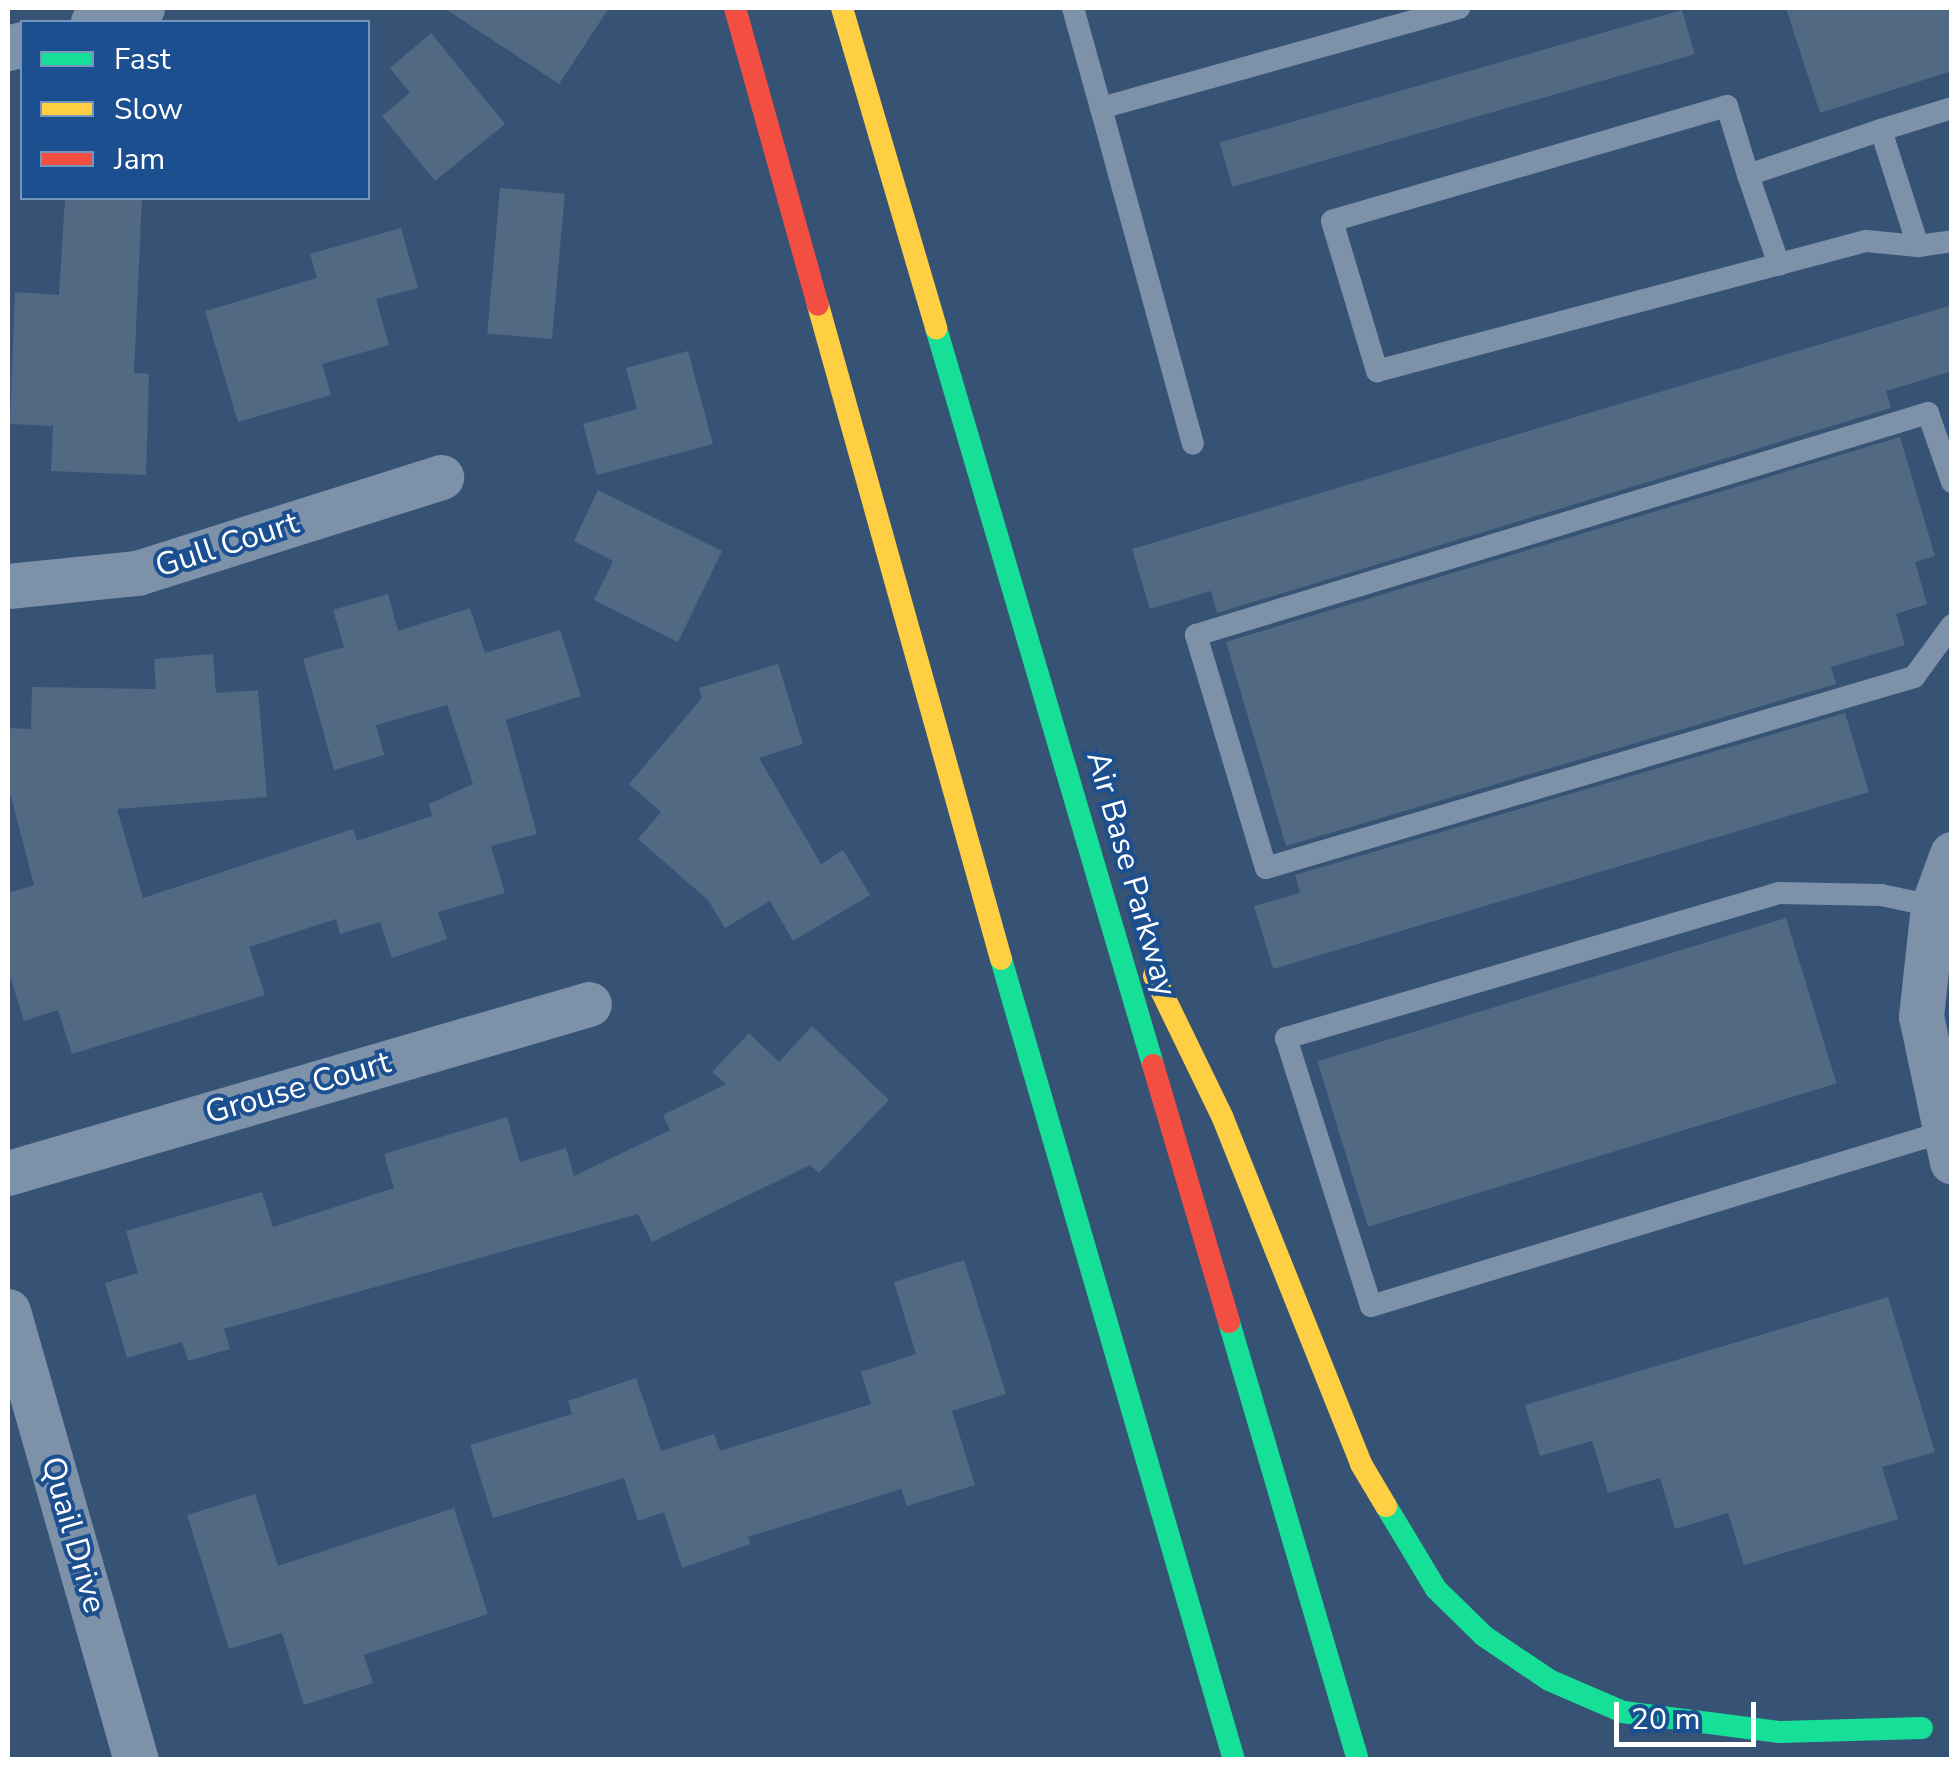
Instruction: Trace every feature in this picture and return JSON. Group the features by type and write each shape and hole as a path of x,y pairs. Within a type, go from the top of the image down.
{"main road":[{"path":"735,8 1090,1278 1234,1760"},
{"name":"Air Base Parkway","path":"842,8 1358,1760"},
{"path":"1086,838 1222,1116 1361,1464 1436,1589 1484,1636 1549,1680 1623,1712 1780,1732 1922,1728"}],"street":[{"path":"100,20 142,8"},
{"name":"Gull Court","path":"8,586 138,573 442,477"},
{"path":"1947,1147 1922,1016 1932,906 1952,854"},
{"name":"Grouse Court","path":"8,1173 588,1004"},
{"name":"Quail Drive","path":"8,1311 136,1760"}],"lane":[{"path":"1073,8 1193,444"},
{"path":"1101,108 1459,8"},
{"path":"1778,265 1726,106 1332,221 1377,371 1778,265 1866,241 1918,246 1952,241"},
{"path":"1748,175 1952,108"},
{"path":"1881,130 1918,246"},
{"path":"1952,482 1928,413 1196,635 1266,868 1914,677 1952,625"},
{"path":"1932,906 1881,895 1780,893 1286,1038 1371,1306 1947,1147"}],"building":[{"path":"444,8 609,8 559,84"},
{"path":"1786,8 1952,8 1952,71 1820,113"},
{"path":"1682,10 1695,54 1232,187 1220,143"},
{"path":"431,33 505,124 435,181 382,116 410,93 390,68"},
{"path":"500,188 565,194 552,339 487,333"},
{"path":"65,200 142,200 134,373 149,374 146,475 51,471 53,426 10,424 15,292 59,295"},
{"path":"401,228 418,288 376,299 389,345 322,364 331,395 238,422 205,311 317,278 310,254"},
{"path":"1952,305 1952,371 1886,391 1891,408 1217,613 1211,591 1150,609 1132,549"},
{"path":"688,351 713,444 597,475 583,424 637,409 626,368"},
{"path":"1900,437 1935,556 1915,562 1927,604 1896,614 1905,645 1831,667 1836,684 1286,846 1226,642"},
{"path":"598,490 722,551 678,642 594,600 613,561 574,541"},
{"path":"388,594 398,631 470,608 485,653 560,630 581,696 506,720 537,834 491,846 505,893 438,912 447,939 392,958 380,922 340,934 336,919 249,947 265,995 72,1054 58,1010 24,1021 8,970 8,893 34,885 8,785 8,728 31,729 32,687 156,689 154,659 213,654 216,693 258,690 267,797 117,809 143,898 353,829 357,841 432,816 429,804 473,784 447,705 376,725 384,755 334,770 303,659 344,647 333,610"},
{"path":"778,664 803,744 759,758 821,864 843,850 870,895 793,941 770,901 725,928 708,900 638,839 661,812 629,784 702,698 699,688"},
{"path":"1845,713 1869,792 1273,969 1254,906 1300,893 1295,875"},
{"path":"1786,918 1837,1083 1368,1227 1317,1061"},
{"path":"812,1026 889,1100 819,1173 810,1165 652,1242 638,1214 224,1329 230,1349 188,1361 182,1342 127,1358 105,1283 138,1273 126,1231 262,1192 273,1227 394,1188 384,1154 507,1117 520,1162 566,1148 574,1176 670,1130 663,1115 726,1084 712,1072 749,1033 779,1062"},
{"path":"964,1260 1006,1394 952,1411 975,1485 907,1506 901,1489 748,1537 750,1544 682,1568 664,1512 638,1521 624,1478 493,1518 470,1445 572,1414 568,1401 636,1378 661,1451 714,1434 720,1451 871,1404 861,1372 916,1354 894,1282"},
{"path":"1888,1297 1935,1452 1882,1467 1898,1519 1744,1565 1728,1513 1675,1529 1660,1478 1608,1493 1592,1441 1540,1456 1525,1405"},
{"path":"255,1494 278,1566 454,1508 488,1614 364,1655 373,1683 304,1705 282,1633 229,1649 187,1515"}],"traffic: fast":[{"path":"936,328 1153,1065"},
{"path":"1001,959 1234,1760"},
{"path":"1229,1322 1358,1760"},
{"path":"1386,1506 1436,1589 1484,1636 1549,1680 1623,1712 1780,1732 1922,1728"}],"traffic: slow":[{"path":"842,8 936,328"},
{"path":"818,305 1001,959"},
{"path":"1154,976 1222,1116 1361,1464 1386,1506"}],"traffic: jam":[{"path":"735,8 818,305"},
{"path":"1153,1065 1229,1322"}]}
